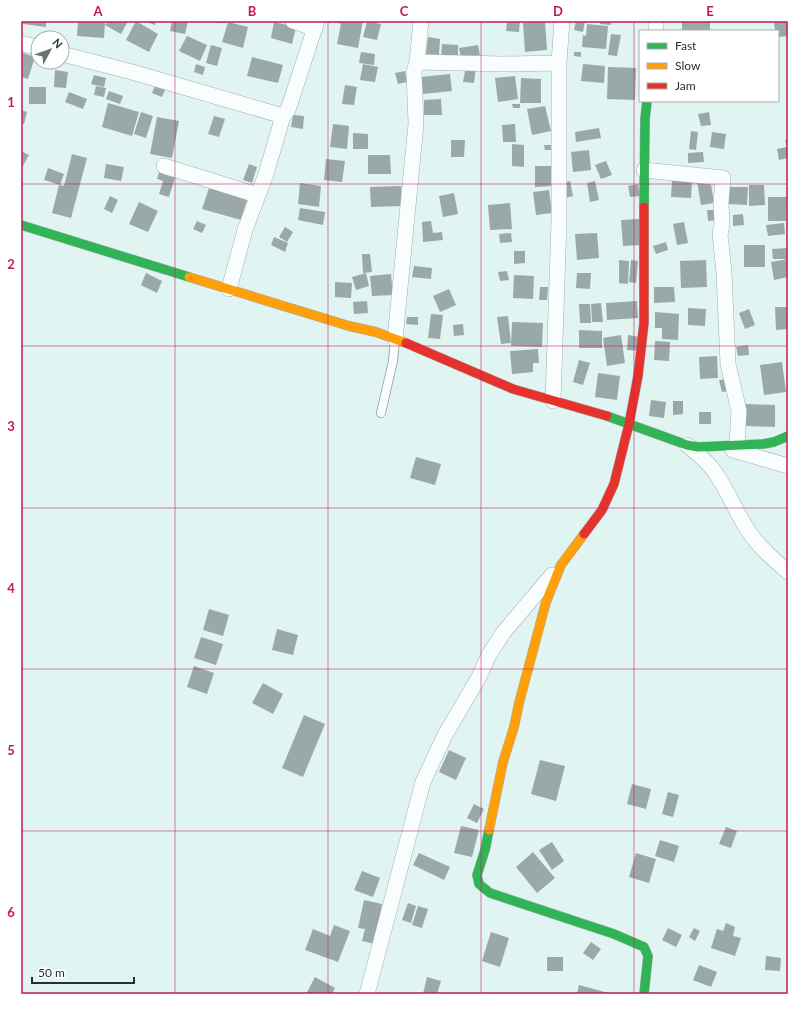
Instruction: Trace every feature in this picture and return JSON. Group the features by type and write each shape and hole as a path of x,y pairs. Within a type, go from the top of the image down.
{"street":[{"path":"229,289 245,230 266,174 283,116 288,110 316,25 293,21"},
{"path":"395,339 416,124 414,72 417,62 421,21"},
{"path":"553,401 559,220 559,63 562,21"},
{"path":"70,56 283,116"},
{"path":"417,62 502,64 559,63"},
{"path":"366,994 423,782 445,735 479,678 489,655 503,633 561,565 602,510 614,484 629,424 638,376 644,323 644,170 647,102"},
{"path":"164,166 257,195"},
{"path":"644,170 724,178 721,203 722,225 720,234 724,272 728,364 739,411 737,445"},
{"path":"21,225 349,326 376,332 436,355 514,389 629,424 687,445 698,447 769,443 788,436"},
{"path":"687,445 715,471 726,488 742,521 756,541 788,572"},
{"path":"720,446 788,466"},
{"path":"561,565 546,602 518,703 514,727 503,762 485,850 476,875 480,884 490,893 614,934 644,947 648,956 644,994"}],"lane":[{"path":"382,413 395,339"}],"building":[{"path":"23,21 46,21 46,27 23,24"},
{"path":"78,21 105,21 104,38 77,36"},
{"path":"108,21 128,21 121,34 105,25"},
{"path":"136,21 158,34 149,52 126,40"},
{"path":"144,21 156,21 155,25"},
{"path":"172,21 188,21 185,34 170,31"},
{"path":"215,21 225,21 225,23 215,23"},
{"path":"332,21 363,21 358,48 337,44 341,24"},
{"path":"367,21 381,24 377,40 363,37"},
{"path":"507,21 520,21 519,32 506,31"},
{"path":"545,21 547,50 525,52 523,23"},
{"path":"576,21 585,21 583,32 574,30"},
{"path":"601,21 611,21 611,25 600,24"},
{"path":"682,21 710,21 710,30 682,30"},
{"path":"774,21 788,21 788,36 779,37 779,30 775,30"},
{"path":"228,22 248,27 243,48 222,42"},
{"path":"274,22 296,27 292,44 271,38"},
{"path":"587,24 608,26 606,49 582,47 583,35 586,36"},
{"path":"611,34 621,35 617,56 608,55"},
{"path":"187,36 207,45 200,61 179,51"},
{"path":"428,37 440,39 439,55 426,54"},
{"path":"442,44 458,45 458,59 441,58"},
{"path":"211,45 222,48 217,66 206,63"},
{"path":"478,45 480,55 461,58 459,48"},
{"path":"21,52 30,55 31,70 28,79 21,77"},
{"path":"361,52 375,54 374,65 359,63"},
{"path":"574,52 581,52 581,57 574,56"},
{"path":"252,57 283,65 278,83 247,76"},
{"path":"196,64 205,67 203,75 194,72"},
{"path":"363,64 378,67 375,82 360,80"},
{"path":"583,64 605,66 604,83 581,81"},
{"path":"466,65 476,67 474,83 463,82"},
{"path":"608,67 636,68 635,100 607,99"},
{"path":"55,70 68,72 66,88 54,87"},
{"path":"405,71 407,82 398,84 395,73"},
{"path":"450,74 452,91 423,94 421,77"},
{"path":"94,75 106,78 104,87 91,84"},
{"path":"515,76 518,99 498,102 495,78"},
{"path":"521,78 541,79 541,103 520,103"},
{"path":"345,85 357,87 354,105 342,104"},
{"path":"96,86 106,88 104,97 94,95"},
{"path":"155,86 165,90 162,97 152,93"},
{"path":"29,87 46,87 46,104 29,104"},
{"path":"109,91 123,96 120,104 106,99"},
{"path":"69,92 87,99 83,109 65,102"},
{"path":"441,99 442,115 424,115 424,100"},
{"path":"108,103 139,112 132,136 102,127"},
{"path":"512,104 520,104 520,108 513,108"},
{"path":"545,106 551,131 532,135 527,109"},
{"path":"21,110 27,112 24,124 21,123"},
{"path":"141,112 153,116 146,138 134,134"},
{"path":"709,112 711,125 701,126 698,114"},
{"path":"293,115 304,116 303,129 291,127"},
{"path":"214,116 225,119 219,137 208,134"},
{"path":"157,117 179,121 172,158 150,154"},
{"path":"333,124 349,126 347,149 330,147"},
{"path":"515,124 516,142 503,142 502,125"},
{"path":"599,128 601,138 576,142 575,132"},
{"path":"691,131 698,132 696,150 689,149"},
{"path":"712,132 726,134 724,149 710,147"},
{"path":"353,133 368,134 368,149 353,149"},
{"path":"788,139 788,158 779,160 777,149 787,147 785,140"},
{"path":"451,140 465,140 464,157 451,157"},
{"path":"512,144 524,145 524,167 512,166"},
{"path":"544,145 551,145 551,150 545,150"},
{"path":"589,150 591,170 573,172 571,152"},
{"path":"21,151 29,155 21,169"},
{"path":"703,152 704,162 688,163 688,153"},
{"path":"72,154 87,158 71,218 52,213 59,185 64,186"},
{"path":"368,155 390,155 391,174 368,174"},
{"path":"326,159 345,161 342,182 324,180"},
{"path":"606,161 612,175 601,179 595,165"},
{"path":"106,164 124,167 121,181 104,178"},
{"path":"249,164 257,167 252,183 243,180"},
{"path":"535,166 552,166 552,186 535,187"},
{"path":"48,168 64,174 60,185 44,180"},
{"path":"160,169 176,174 169,197 159,194 163,181 157,179"},
{"path":"710,178 714,203 701,205 697,181"},
{"path":"570,181 573,196 565,198 562,183"},
{"path":"595,181 599,200 590,202 587,183"},
{"path":"672,181 692,181 691,198 671,197"},
{"path":"300,183 321,186 319,207 298,204"},
{"path":"638,184 640,196 630,197 628,186"},
{"path":"210,185 248,196 241,220 202,209"},
{"path":"749,185 764,185 765,205 749,206"},
{"path":"401,186 402,206 371,207 370,187"},
{"path":"729,187 748,187 747,205 728,204"},
{"path":"549,190 552,213 536,215 533,192"},
{"path":"454,193 458,214 443,217 439,196"},
{"path":"110,196 118,200 112,213 104,209"},
{"path":"768,197 787,197 786,221 768,221"},
{"path":"139,202 158,211 148,232 129,224"},
{"path":"510,203 512,229 490,230 488,205"},
{"path":"300,208 325,212 323,225 298,220"},
{"path":"707,210 717,210 718,220 708,221"},
{"path":"743,214 744,225 733,226 733,215"},
{"path":"639,219 641,245 623,246 621,220"},
{"path":"197,221 206,225 202,233 193,229"},
{"path":"431,221 433,233 442,232 443,240 423,242 422,222"},
{"path":"684,222 688,243 677,245 673,224"},
{"path":"784,223 785,234 768,236 766,225"},
{"path":"285,227 293,232 287,242 279,237"},
{"path":"511,233 512,242 500,243 499,234"},
{"path":"597,233 599,258 577,260 575,234"},
{"path":"274,237 288,243 285,252 271,245"},
{"path":"666,242 668,250 656,254 653,246"},
{"path":"744,245 765,245 765,267 744,267"},
{"path":"788,248 788,259 773,259 772,249"},
{"path":"514,251 525,251 525,263 514,264"},
{"path":"362,254 370,254 372,272 363,273"},
{"path":"788,259 788,277 774,280 771,262"},
{"path":"619,260 629,261 628,284 619,283"},
{"path":"631,260 638,261 636,283 629,282"},
{"path":"706,260 707,287 681,288 680,261"},
{"path":"414,266 432,268 431,279 412,277"},
{"path":"507,271 509,280 500,281 498,272"},
{"path":"146,273 162,281 157,293 141,285"},
{"path":"366,273 369,286 356,290 352,277"},
{"path":"577,273 591,273 590,289 576,288"},
{"path":"391,274 393,295 372,296 370,276"},
{"path":"514,275 534,276 533,299 513,298"},
{"path":"335,282 352,283 351,298 335,297"},
{"path":"540,287 548,287 547,300 539,300"},
{"path":"654,287 674,287 675,302 654,303"},
{"path":"449,289 456,305 440,312 433,296"},
{"path":"367,301 368,313 354,314 353,302"},
{"path":"637,301 638,318 607,320 606,303"},
{"path":"601,303 603,322 592,322 591,304"},
{"path":"579,304 590,304 591,323 580,323"},
{"path":"775,307 788,307 788,329 776,330"},
{"path":"688,308 706,309 705,326 688,325"},
{"path":"749,309 755,325 745,329 739,313"},
{"path":"655,312 679,314 678,340 662,339 662,328 655,328"},
{"path":"431,314 443,315 440,339 428,338"},
{"path":"508,316 511,343 501,344 497,317"},
{"path":"407,317 418,317 418,325 406,324"},
{"path":"512,322 543,323 542,347 511,346"},
{"path":"463,324 464,335 454,336 453,325"},
{"path":"579,330 602,331 602,348 579,348"},
{"path":"621,335 625,363 607,366 603,338"},
{"path":"628,335 640,337 639,351 627,350"},
{"path":"655,341 670,342 669,361 654,360"},
{"path":"748,345 749,355 738,356 736,347"},
{"path":"538,349 539,363 533,363 533,372 512,374 510,351"},
{"path":"717,356 718,378 700,379 699,357"},
{"path":"579,360 590,363 583,385 573,382"},
{"path":"782,362 786,392 764,395 760,365"},
{"path":"598,373 620,376 617,400 595,397"},
{"path":"727,379 729,391 722,392 719,380"},
{"path":"651,400 666,402 664,418 649,416"},
{"path":"673,401 683,401 683,414 673,415"},
{"path":"745,404 775,405 775,427 745,426"},
{"path":"699,412 711,412 711,424 699,424"},
{"path":"416,457 441,464 435,485 410,478"},
{"path":"209,609 229,615 223,636 203,630"},
{"path":"277,629 298,635 293,655 272,650"},
{"path":"201,637 223,644 216,665 194,658"},
{"path":"194,666 214,673 207,694 187,687"},
{"path":"263,683 283,694 273,714 252,703"},
{"path":"304,715 325,724 303,777 282,768"},
{"path":"449,750 466,758 456,780 439,772"},
{"path":"540,760 565,766 556,801 531,794"},
{"path":"632,784 651,789 646,809 627,804"},
{"path":"668,792 679,795 673,817 662,814"},
{"path":"474,804 484,809 477,823 467,818"},
{"path":"461,826 479,830 472,857 454,853"},
{"path":"726,827 737,831 731,848 719,844"},
{"path":"660,840 679,846 674,862 655,856"},
{"path":"552,842 564,861 552,870 539,850"},
{"path":"533,852 555,878 537,893 516,867"},
{"path":"419,853 450,867 444,880 413,865"},
{"path":"636,853 656,859 649,883 629,877"},
{"path":"362,871 380,878 373,897 354,890"},
{"path":"364,900 382,904 375,944 362,941 365,929 358,928"},
{"path":"408,903 416,906 411,923 402,920"},
{"path":"418,906 428,909 422,928 412,925"},
{"path":"726,923 735,927 733,936 741,938 735,956 711,948 717,929 723,931"},
{"path":"334,925 350,931 338,962 305,950 313,929 330,936"},
{"path":"668,928 682,935 676,947 662,940"},
{"path":"694,928 700,931 695,941 689,937"},
{"path":"491,932 509,938 500,967 482,961"},
{"path":"591,942 601,949 593,960 583,953"},
{"path":"766,956 781,958 780,971 765,970"},
{"path":"547,957 563,957 563,971 547,971"},
{"path":"699,965 717,972 711,987 693,980"},
{"path":"315,977 335,988 332,994 306,994"},
{"path":"427,977 441,981 437,994 423,994"},
{"path":"579,985 612,994 577,994"}],"traffic: fast":[{"path":"644,207 645,119 647,102"},
{"path":"21,225 189,277"},
{"path":"607,416 687,445 698,447 763,444 774,442 788,436"},
{"path":"489,830 485,850 477,875 479,884 490,893 614,934 644,947 648,956 644,994"}],"traffic: slow":[{"path":"189,277 349,326 376,332 406,343"},
{"path":"489,830 503,762 514,727 546,602 561,565 584,534"}],"traffic: jam":[{"path":"584,534 602,510 614,484 629,424 638,376 644,323 644,207"},
{"path":"406,343 513,389 607,416"}]}
